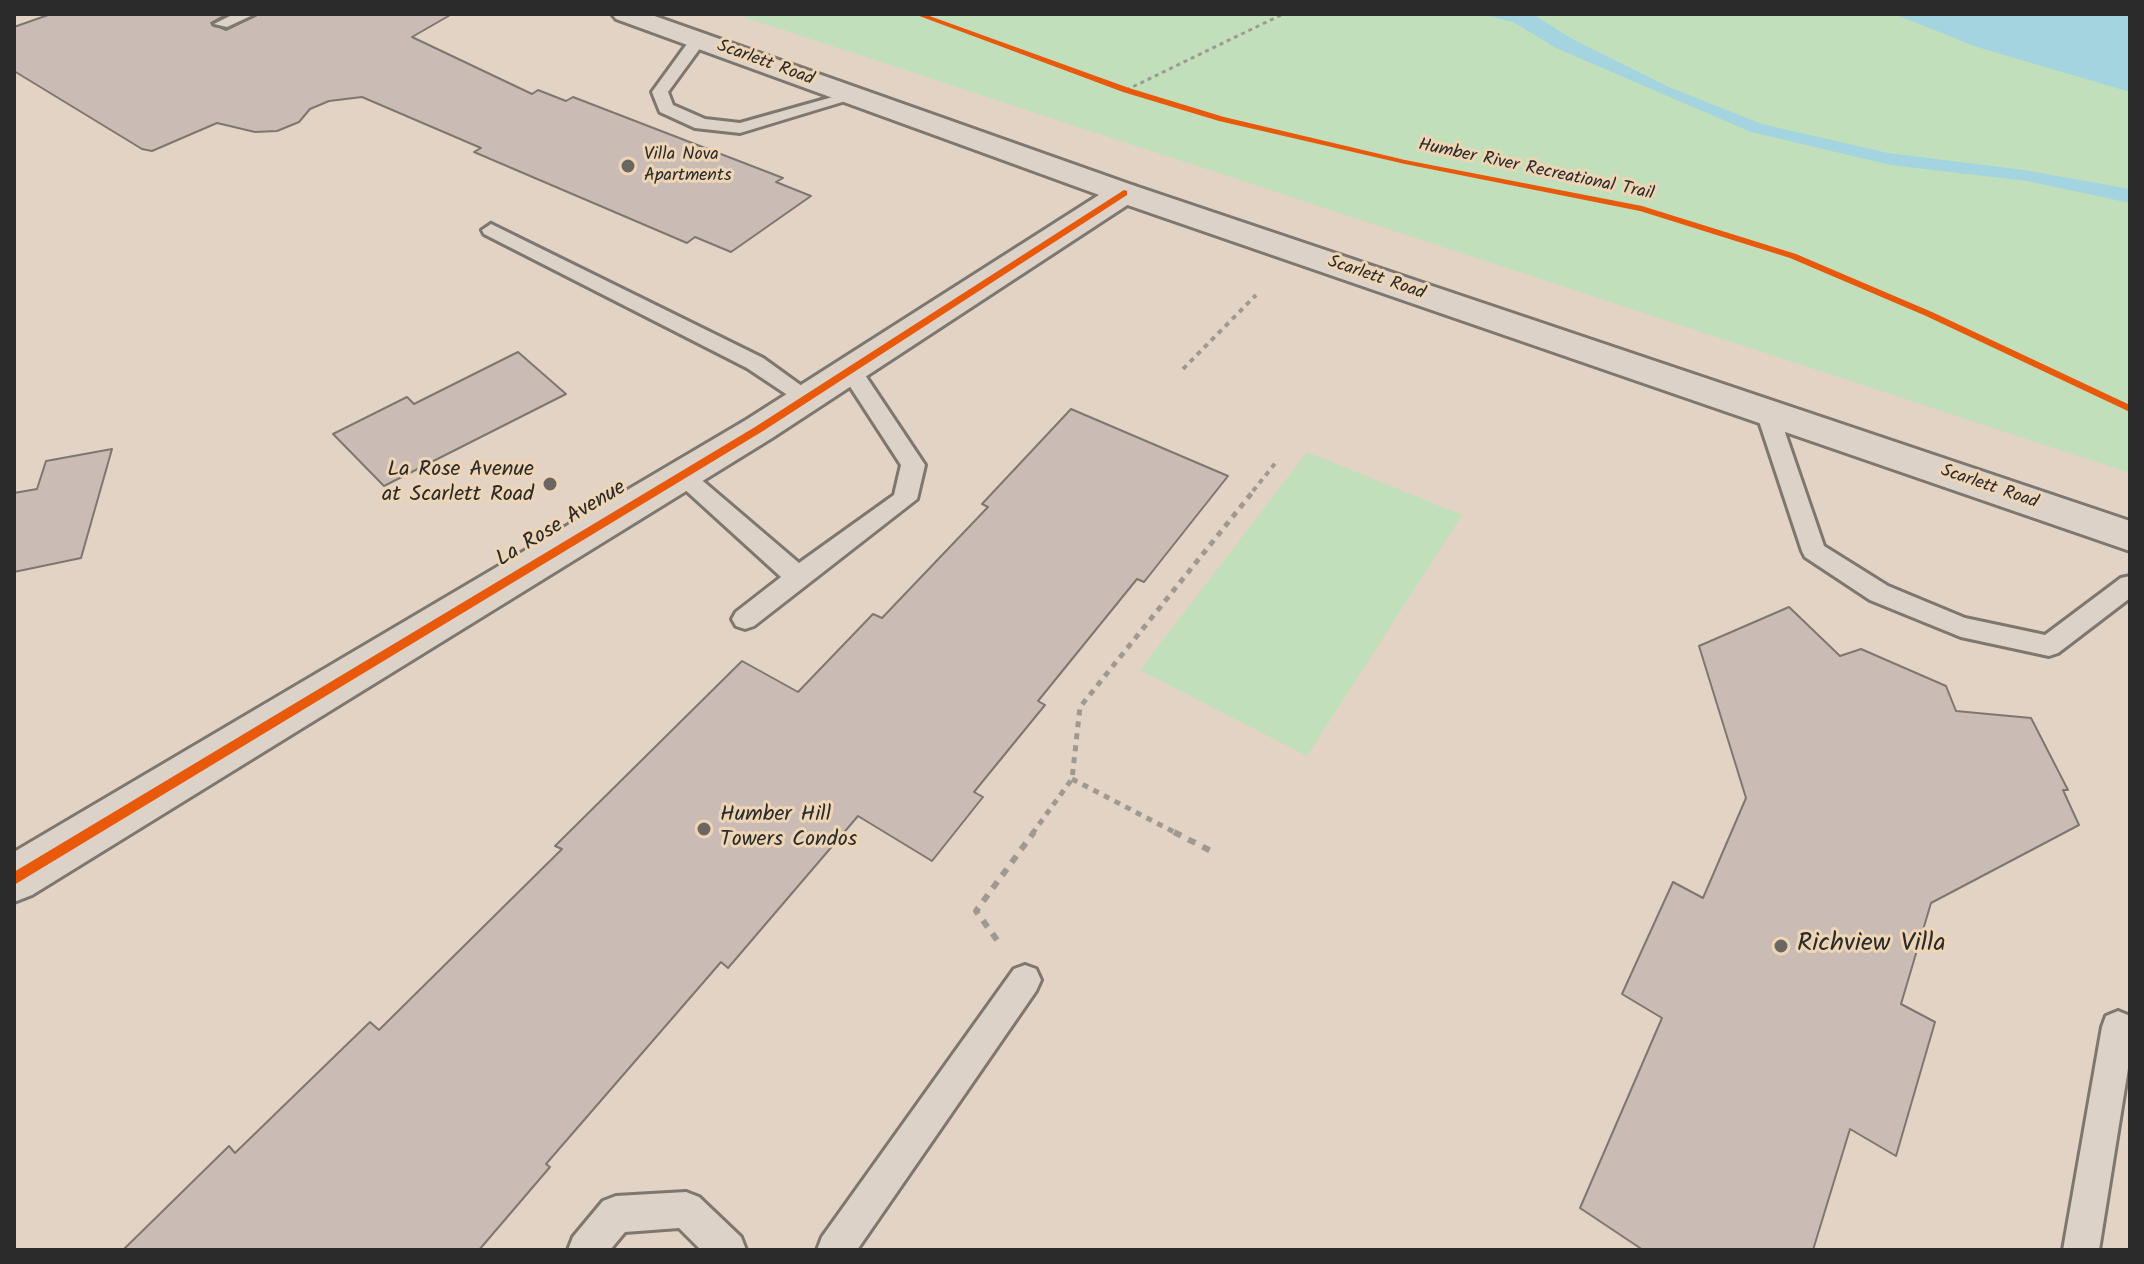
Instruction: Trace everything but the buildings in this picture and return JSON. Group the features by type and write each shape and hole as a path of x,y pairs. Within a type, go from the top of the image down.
{"main road":[{"name":"Scarlett Road","path":"625,14 1124,193 2130,536"},
{"name":"La Rose Avenue","path":"14,879 682,476 1124,193"}],"lane":[{"path":"222,24 247,14"},
{"path":"698,40 660,92 666,108 701,124 740,128 854,96"},
{"path":"491,230 755,363 806,397"},
{"path":"745,619 905,499 913,465 849,368"},
{"path":"1767,412 1814,551 1879,593 1961,627 2049,646 2130,585"},
{"path":"682,476 798,577"},
{"path":"835,1250 1025,980"},
{"path":"2081,1250 2118,1027 2130,1034"},
{"path":"586,1250 616,1214 686,1210 728,1250"}],"path":[{"path":"1126,90 1283,14"},
{"path":"1112,85 1153,98"},
{"path":"1183,369 1256,295"},
{"path":"1025,980 976,911 1072,779 1080,707 1277,461"},
{"path":"1072,779 1213,852"}],"green space":[{"path":"735,14 2130,14 2130,473"},
{"path":"1307,452 1462,515 1307,756 1140,670"}],"water":[{"path":"1480,14 1534,15 1574,40 1669,87 1762,124 1888,153 2024,170 2130,189 2130,203 2027,181 1891,165 1751,132 1556,48 1513,22"},
{"path":"1894,14 2130,14 2130,92 1977,47"}],"cycle path":[{"name":"Humber River Recreational Trail","path":"917,14 1126,90 1222,119 1405,162 1642,209 1793,256 1929,314 2130,409"},
{"path":"14,879 759,429 1124,193"}],"place":[{"name":"Villa Nova Apartments","path":"628,166"},
{"name":"La Rose Avenue at Scarlett Road","path":"550,484"},
{"name":"Humber Hill Towers Condos","path":"704,829"},
{"name":"Richview Villa","path":"1781,946"}]}
